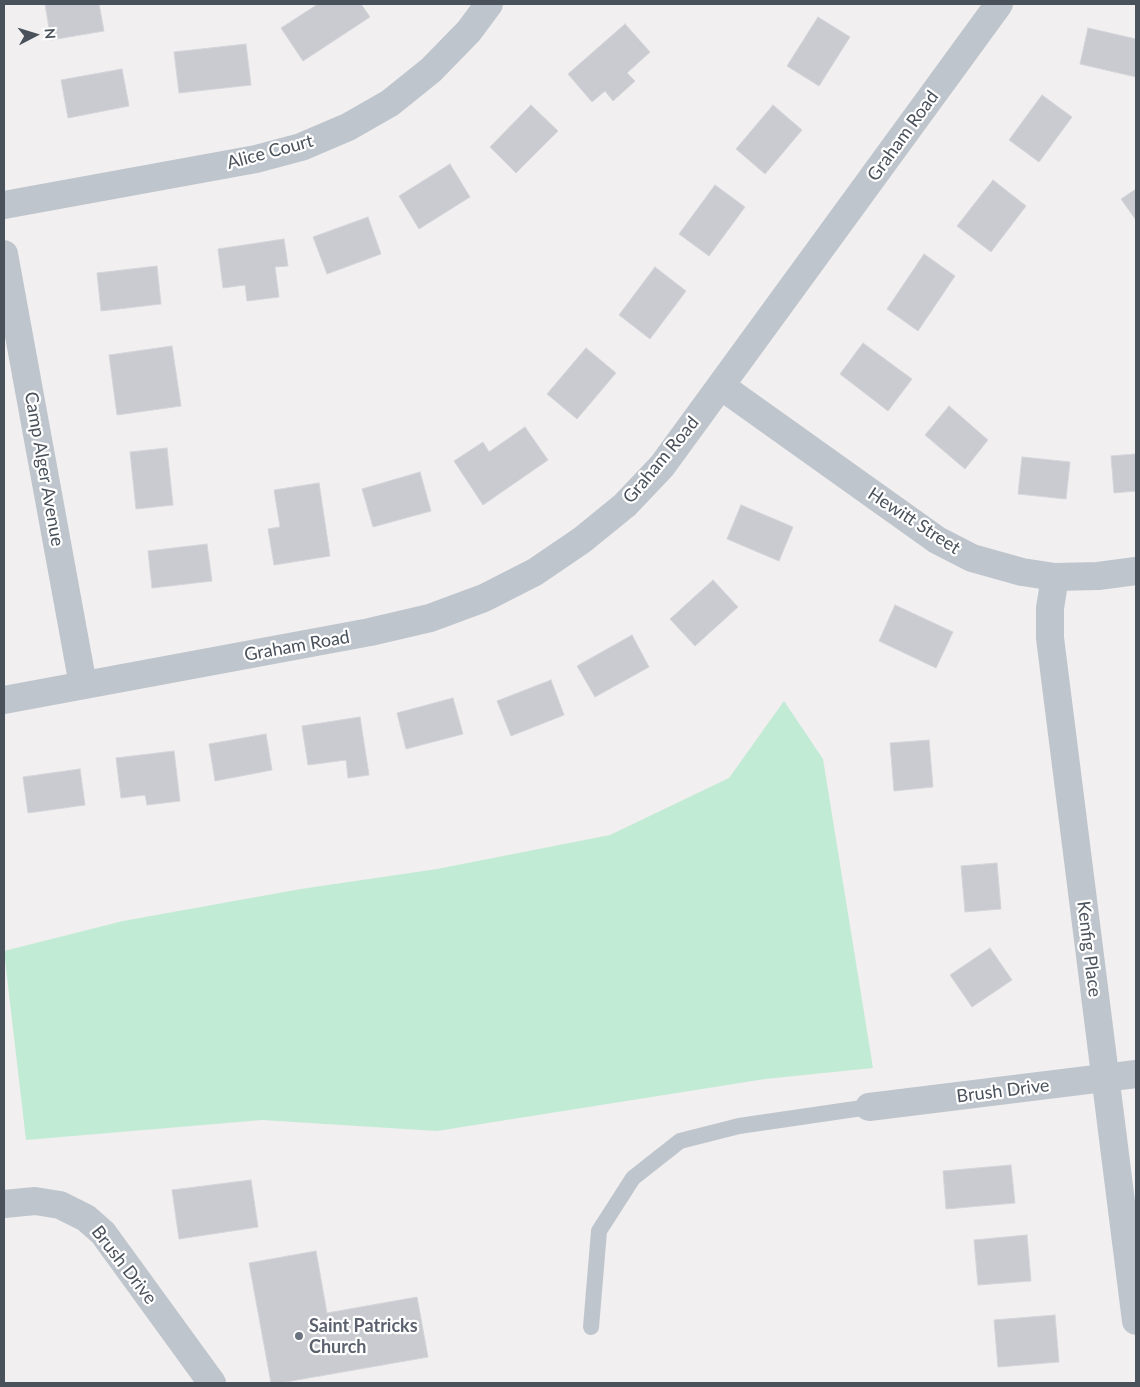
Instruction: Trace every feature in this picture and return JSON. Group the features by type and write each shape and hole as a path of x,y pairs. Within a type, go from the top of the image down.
{"street":[{"name":"Alice Court","path":"4,206 256,159 301,147 348,127 390,103 431,70 469,31 489,4"},
{"name":"Graham Road","path":"4,700 370,632 430,618 484,598 535,572 582,540 625,504 662,466 999,4"},
{"name":"Camp Alger Avenue","path":"4,254 84,685"},
{"name":"Hewitt Street","path":"721,386 936,540 972,558 1022,572 1055,577 1098,576 1136,571"},
{"name":"Kenfig Place","path":"1055,577 1050,608 1050,638 1136,1321"},
{"name":"Brush Drive","path":"869,1107 1136,1074"},
{"name":"Brush Drive","path":"4,1204 35,1201 60,1205 86,1218 103,1233 212,1383"}],"lane":[{"path":"591,1327 600,1231 633,1178 680,1141 739,1126 869,1107"}],"green space":[{"path":"784,701 823,759 873,1068 765,1079 437,1131 262,1120 26,1140 4,951 123,921 301,889 437,869 610,835 729,778"}],"building":[{"path":"45,4 99,4 104,31 51,40"},
{"path":"318,4 361,4 370,17 303,61 281,28"},
{"path":"818,17 850,37 819,86 787,66"},
{"path":"625,24 650,52 627,73 635,81 613,101 605,91 592,102 568,74"},
{"path":"1088,28 1136,39 1136,77 1080,64"},
{"path":"246,44 251,85 179,93 174,52"},
{"path":"122,69 129,106 68,118 61,80"},
{"path":"1042,95 1072,117 1039,162 1009,140"},
{"path":"531,105 558,131 516,173 490,147"},
{"path":"773,105 802,130 765,174 736,149"},
{"path":"450,164 470,197 419,229 399,196"},
{"path":"993,180 1026,206 991,252 957,226"},
{"path":"715,185 745,207 709,256 679,234"},
{"path":"1136,189 1136,220 1121,199"},
{"path":"368,217 381,254 327,274 313,237"},
{"path":"284,239 288,266 275,267 279,297 247,301 245,285 223,288 218,249"},
{"path":"924,254 955,276 918,331 887,309"},
{"path":"157,266 161,304 101,311 97,273"},
{"path":"655,267 686,291 650,339 619,315"},
{"path":"863,343 912,379 888,411 840,374"},
{"path":"172,346 181,406 117,415 109,355"},
{"path":"586,348 616,373 577,419 547,394"},
{"path":"949,406 988,440 965,469 925,435"},
{"path":"525,427 548,460 483,505 454,461 483,442 489,452"},
{"path":"167,448 173,505 136,509 130,452"},
{"path":"1136,454 1136,491 1114,493 1111,456"},
{"path":"1022,457 1070,462 1066,499 1018,494"},
{"path":"420,472 431,511 373,527 362,489"},
{"path":"319,483 330,556 274,565 268,529 280,527 274,490"},
{"path":"741,505 793,527 779,561 727,539"},
{"path":"207,544 212,581 152,588 148,551"},
{"path":"713,580 738,607 695,646 670,619"},
{"path":"895,605 953,632 936,668 879,641"},
{"path":"632,635 649,667 595,697 577,666"},
{"path":"551,680 564,715 511,736 497,701"},
{"path":"453,698 463,734 406,749 397,713"},
{"path":"360,717 369,775 348,778 346,760 308,765 302,726"},
{"path":"266,734 272,770 215,781 209,744"},
{"path":"929,740 933,787 894,791 890,743"},
{"path":"174,751 180,801 147,805 145,795 121,798 116,758"},
{"path":"80,769 85,805 28,813 23,777"},
{"path":"997,863 1001,909 965,912 961,866"},
{"path":"990,948 1012,980 972,1007 950,975"},
{"path":"1011,1165 1015,1203 946,1209 943,1171"},
{"path":"251,1180 258,1227 179,1239 172,1190"},
{"path":"1027,1235 1031,1281 978,1285 974,1240"},
{"path":"316,1251 327,1313 417,1297 428,1357 271,1383 249,1263"},
{"path":"1055,1315 1059,1362 998,1367 994,1320"}],"place":[{"name":"Saint Patricks Church","path":"299,1336"}]}
